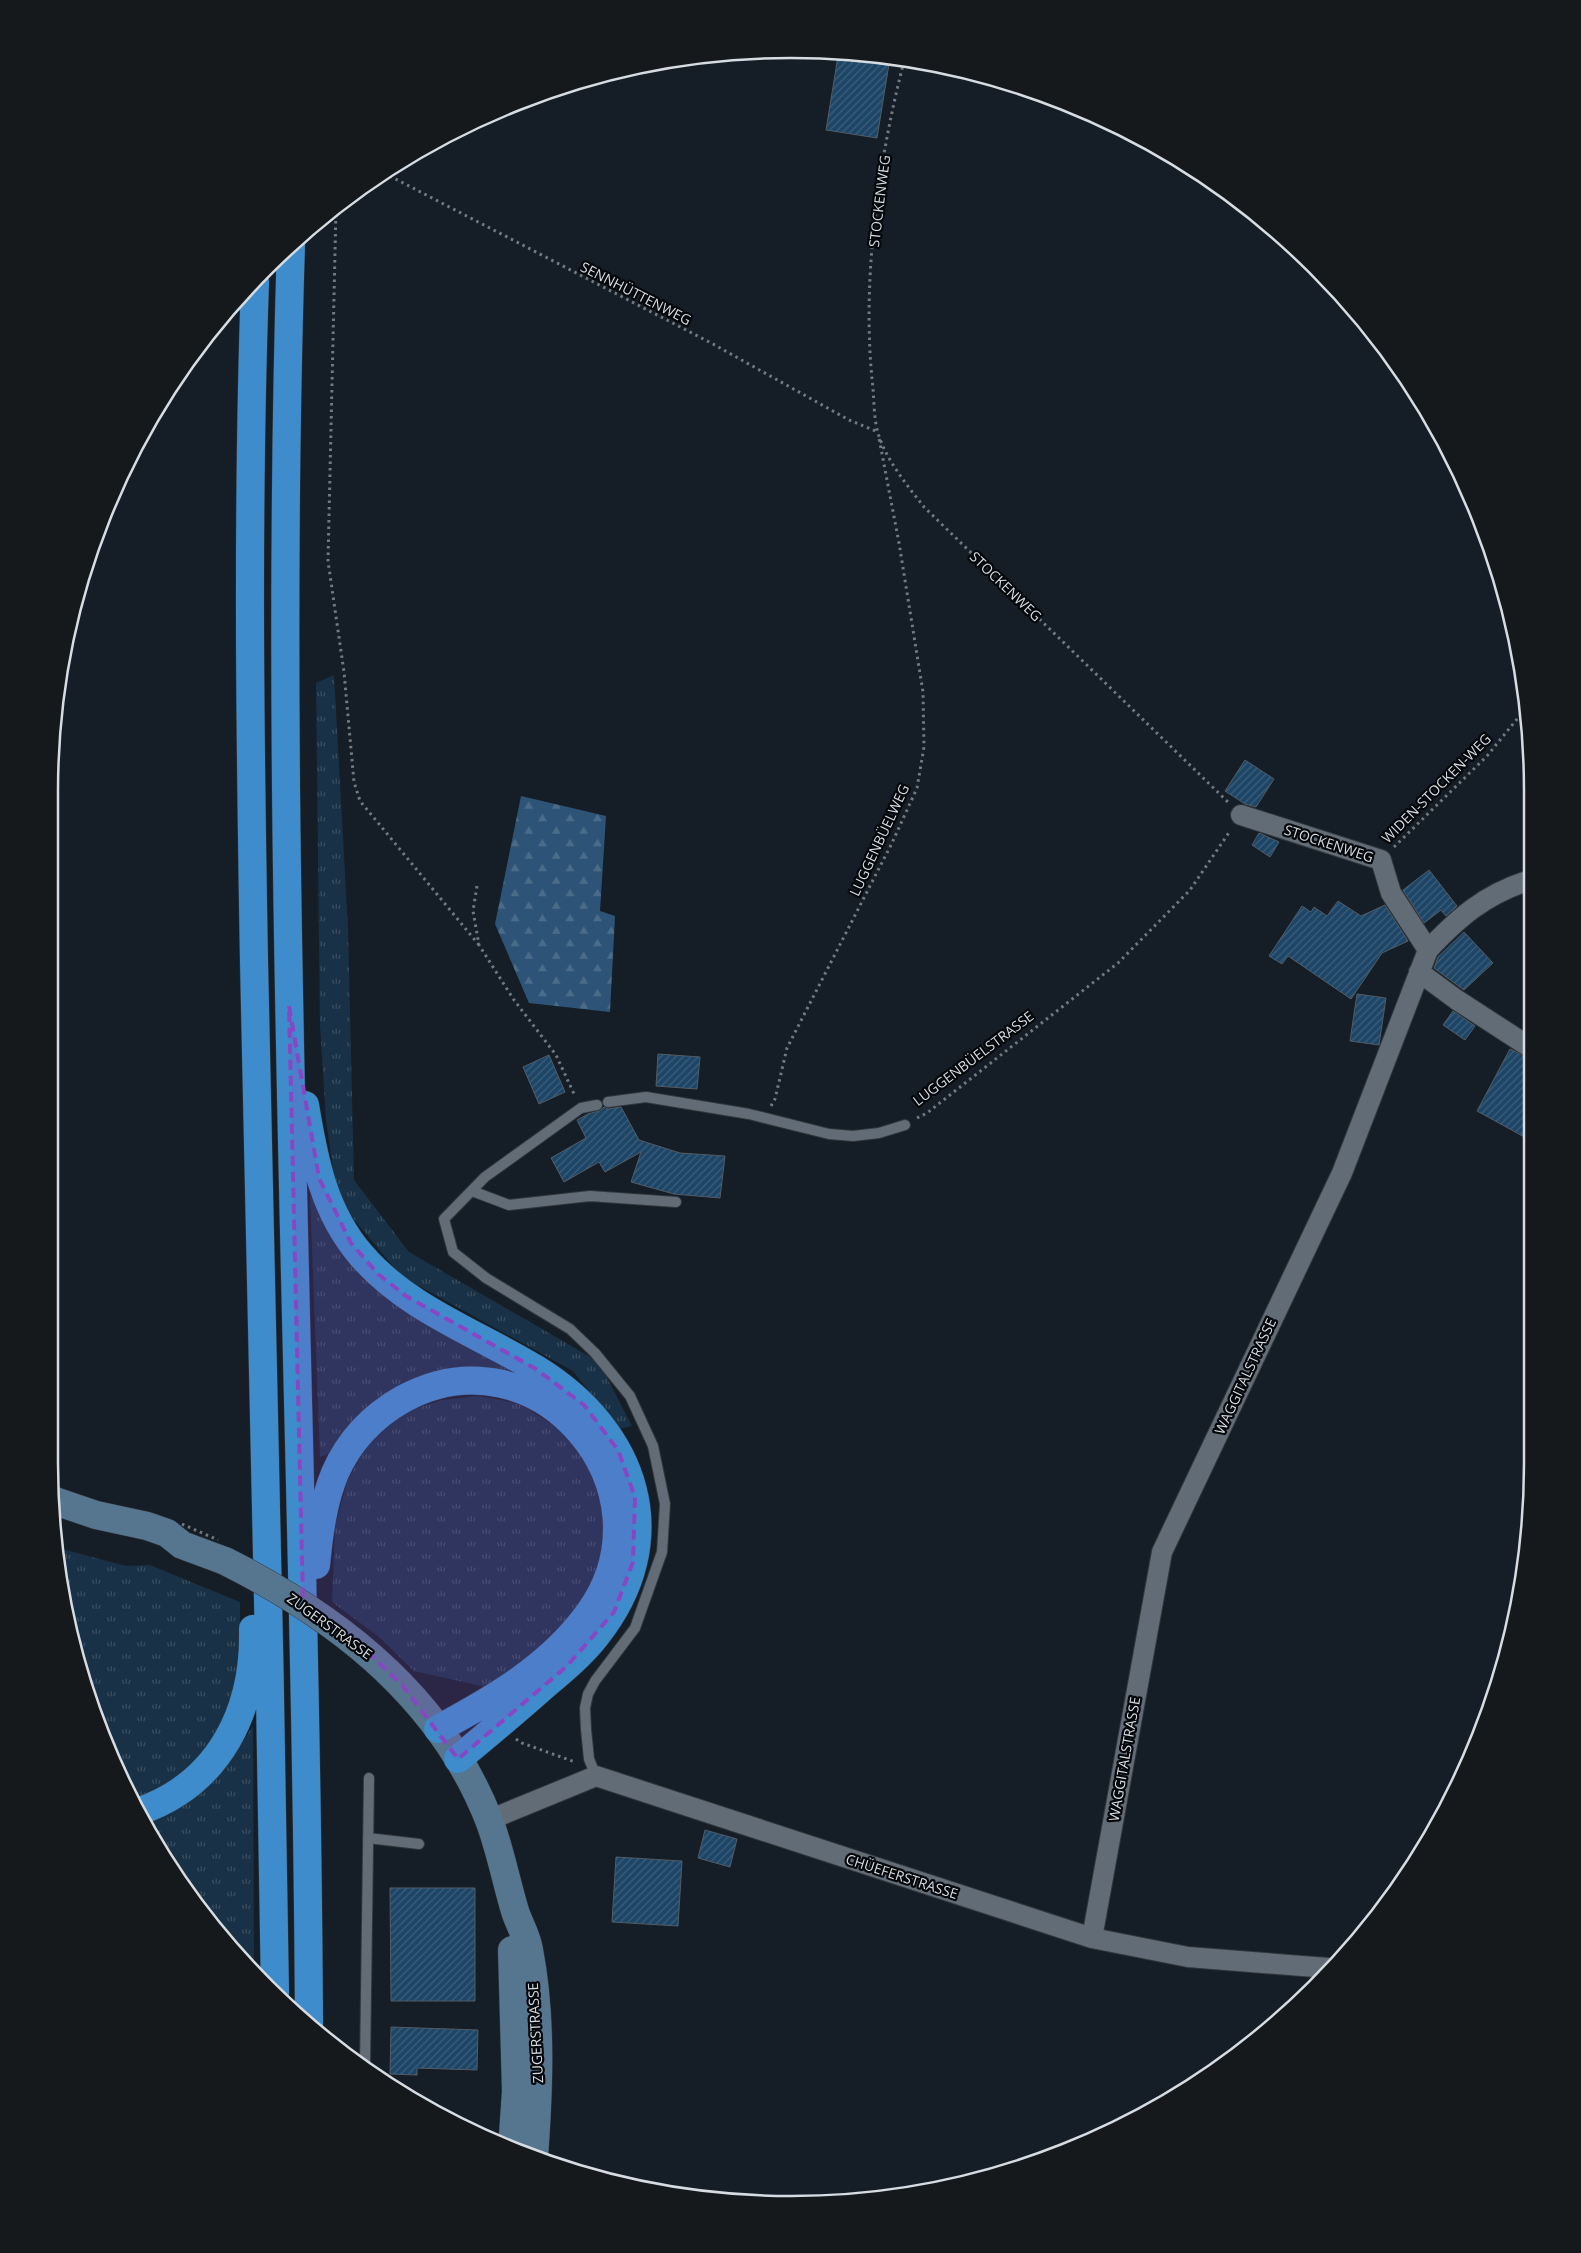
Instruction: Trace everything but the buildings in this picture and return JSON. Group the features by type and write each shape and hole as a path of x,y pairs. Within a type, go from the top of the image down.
{"highway":[{"path":"291,254 285,513 285,769 304,1653 309,2016"},
{"path":"255,290 250,648 262,1374 270,1630 275,1984"},
{"path":"289,1006 314,1158 331,1209 351,1243 378,1274 406,1296 536,1369 584,1405 598,1421 618,1450 635,1496 637,1521 636,1549 630,1574 614,1612 594,1638 567,1666 458,1759"},
{"path":"145,1809 171,1797 204,1771 226,1744 243,1707 254,1642 251,1438 262,1374"},
{"path":"304,1653 324,1507 342,1459 365,1428 386,1410 408,1397 433,1387 456,1382 483,1382 506,1386 527,1392 549,1403 584,1434 597,1453 608,1475 614,1497 617,1522 616,1547 610,1571 590,1613 558,1648 512,1686 488,1702 438,1729"}],"main road":[{"name":"ZUGERSTRASSE","path":"59,1502 96,1515 148,1526 167,1533 182,1545 225,1561 298,1601 361,1646 416,1700 438,1729 458,1759 489,1820 515,1911 529,1948 535,2001 538,2059 534,2149"},
{"name":"ZUGERSTRASSE","path":"60,1522 168,1546 182,1545"},
{"name":"ZUGERSTRASSE","path":"513,2141 516,2081 512,1951 515,1911"}],"street":[{"name":"STOCKENWEG","path":"1241,814 1381,860 1391,893 1428,950"},
{"name":"WAGGITALSTRASSE","path":"1092,1938 1162,1552 1342,1173 1428,950 1452,923 1477,904 1509,887 1524,883"},
{"path":"1419,972 1457,1000 1524,1043"},
{"path":"489,1820 596,1776"},
{"name":"CHÜEFERSTRASSE","path":"596,1776 1092,1938 1188,1957 1322,1968"}],"lane":[{"path":"608,1102 646,1097 761,1117 829,1134 853,1136 879,1133 905,1124"},
{"path":"596,1776 589,1759 586,1729 585,1708 588,1694 595,1681 635,1628 662,1552 665,1504 653,1446 630,1396 595,1353 570,1329 486,1278 453,1252 444,1219 485,1177 581,1108 597,1105"},
{"path":"472,1191 509,1205 590,1196 676,1202"},
{"path":"365,2059 369,1778"},
{"path":"368,1838 419,1844"}],"path":[{"name":"STOCKENWEG","path":"903,67 891,111 878,194 870,289 868,347 878,432 906,482 924,506 1241,814"},
{"name":"SENNHÜTTENWEG","path":"391,176 713,344 848,420 878,432"},
{"path":"336,216 328,561 344,672 354,782 360,801 480,945 514,1000 556,1055 581,1108"},
{"name":"LUGGENBÜELWEG","path":"761,1117 767,1112 775,1099 787,1048 794,1033 892,843 917,788 923,755 923,692 900,543 878,432"},
{"name":"WIDEN-STOCKEN-WEG","path":"1381,860 1487,756 1519,716"},
{"name":"LUGGENBÜELSTRASSE","path":"905,1124 927,1113 1118,963 1190,890 1241,814"},
{"path":"476,886 473,911 480,945"},
{"path":"514,1738 522,1744 583,1765 596,1776"}],"highlighted area":[{"path":"289,1006 319,1178 351,1243 378,1274 406,1296 536,1369 584,1405 618,1450 635,1497 633,1562 614,1612 567,1666 458,1759 402,1685 361,1646 303,1604"}],"green space":[{"path":"334,675 348,928 354,1180 409,1252 599,1362 632,1426 619,1429 573,1371 401,1276 347,1211 334,1176 326,1120 320,1025 316,683"},
{"path":"521,796 606,816 600,911 615,916 610,1012 529,1003 495,924"},
{"path":"310,1196 316,1198 324,1218 530,1378 561,1399 456,1374 335,1451 320,1457"},
{"path":"479,1396 522,1406 560,1431 577,1449 590,1470 600,1492 605,1541 600,1566 591,1590 582,1605 558,1632 544,1644 486,1687 414,1671 379,1637 332,1602 335,1527 347,1482 361,1455 380,1431 411,1410 442,1400"},
{"path":"63,1549 126,1566 150,1565 240,1602 240,1678 217,1738 179,1779 140,1799 133,1787 113,1743 96,1698 82,1652 72,1606"},
{"path":"253,1726 254,1962 209,1909 181,1870 150,1818 184,1804 227,1765"}]}
